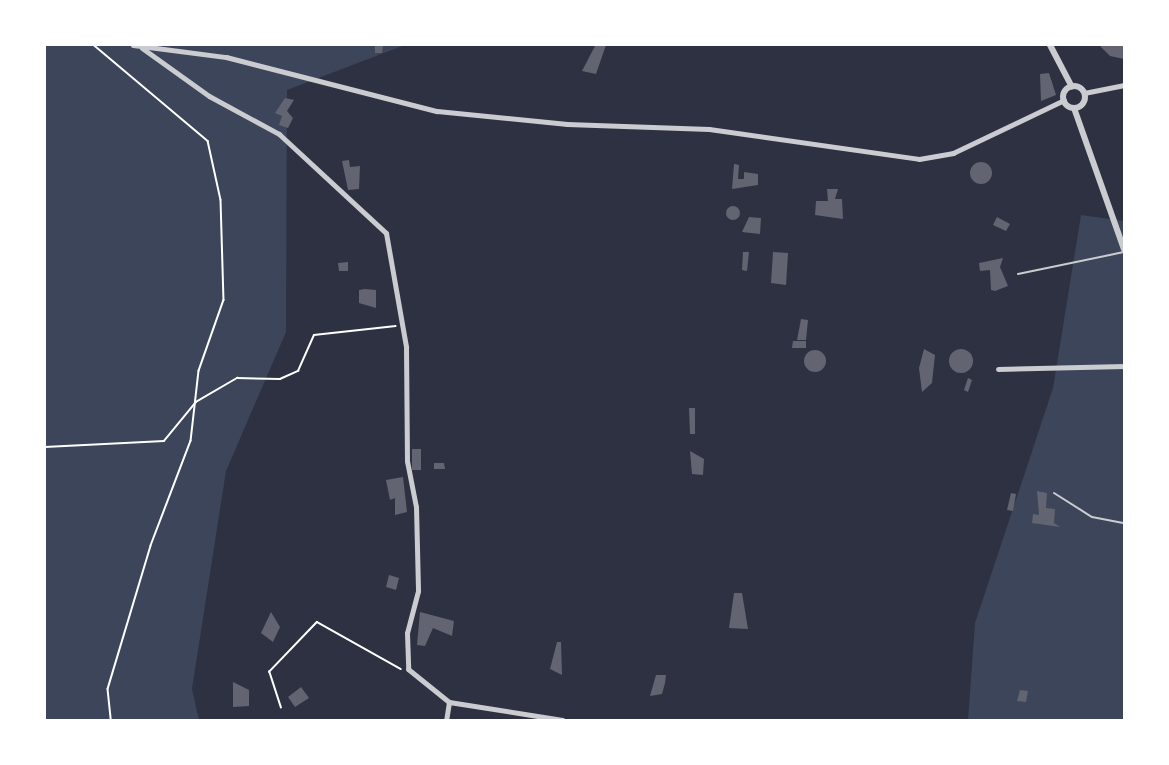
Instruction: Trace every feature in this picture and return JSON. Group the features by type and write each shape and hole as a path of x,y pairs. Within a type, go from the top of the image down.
{"street":[{"path":"133,45 141,48 226,57 437,111 588,125 709,129 919,159 953,153 1064,100 1072,87"},
{"path":"1050,45 1072,87 1084,93 1124,85"},
{"path":"141,48 209,96 279,134 374,219 386,233 393,262 409,386 407,461 416,507 418,591 407,633 408,669 449,702 563,720"},
{"path":"1074,108 1084,103 1084,93"},
{"path":"1064,100 1074,108 1124,250"},
{"path":"998,369 1124,366"},
{"path":"446,720 449,702"}],"lane":[{"path":"1018,274 1124,250"},
{"path":"1054,493 1092,517 1124,523"}],"path":[{"path":"94,45 208,141 221,201 224,300 199,371 191,441 151,546 108,690 111,720"},
{"path":"45,447 164,441 196,402 237,378 280,379 298,371 314,334 400,326"},
{"path":"281,708 269,672 317,622 393,669 408,669"}],"shaded area":[{"path":"45,45 405,45 287,90 286,332 226,471 192,689 199,720 45,720"},
{"path":"1081,215 1124,221 1124,720 968,720 975,623 1053,388"}],"building":[{"path":"375,45 383,45 382,53 375,53"},
{"path":"606,45 596,74 582,71 595,46"},
{"path":"1099,45 1124,45 1124,59 1110,56"},
{"path":"1049,73 1056,95 1041,101 1040,74"},
{"path":"285,98 294,100 287,111 293,118 288,128 279,125 282,116 275,113"},
{"path":"349,160 350,167 360,166 359,189 348,190 342,161"},
{"path":"977,162 985,162 992,169 992,177 985,184 977,184 970,177 970,169"},
{"path":"734,164 739,165 738,179 744,179 744,172 758,174 758,185 732,189"},
{"path":"827,189 838,189 835,199 842,199 843,219 815,215 816,201 828,201"},
{"path":"733,206 738,208 740,213 738,218 733,220 728,218 726,213 728,208"},
{"path":"749,217 761,218 760,234 742,232"},
{"path":"997,217 1010,224 1006,231 993,225"},
{"path":"743,252 749,252 747,271 742,270"},
{"path":"773,252 788,253 786,285 771,283"},
{"path":"1003,258 1000,267 1008,286 995,291 991,290 990,270 980,271 979,263"},
{"path":"348,262 348,271 339,271 338,263"},
{"path":"359,290 376,290 376,308 359,303"},
{"path":"801,319 808,320 806,340 797,340"},
{"path":"793,341 806,341 806,348 792,348"},
{"path":"924,349 935,355 932,383 922,392 919,368"},
{"path":"961,349 970,352 973,361 970,370 961,373 952,370 949,361 952,352"},
{"path":"815,350 823,353 826,361 823,369 815,372 807,369 804,361 807,353"},
{"path":"968,378 972,380 968,392 964,390"},
{"path":"689,408 695,408 695,434 690,434"},
{"path":"412,449 421,449 421,470 412,470"},
{"path":"690,451 704,459 703,475 692,474"},
{"path":"434,463 444,463 445,469 434,469"},
{"path":"403,477 407,512 395,515 395,498 390,500 386,480"},
{"path":"1037,491 1047,493 1046,508 1055,509 1054,523 1060,527 1032,523 1033,514 1039,515"},
{"path":"1011,493 1016,494 1013,511 1007,510"},
{"path":"389,575 399,578 396,590 386,587"},
{"path":"734,593 742,593 748,629 729,628"},
{"path":"271,612 280,627 273,642 261,633"},
{"path":"420,612 454,621 452,636 433,628 425,646 417,645"},
{"path":"557,642 561,642 562,675 550,669"},
{"path":"656,675 666,675 662,694 650,696"},
{"path":"233,682 249,690 249,706 233,707"},
{"path":"301,687 309,698 295,707 288,697"},
{"path":"1020,690 1028,691 1026,702 1017,701"}]}
